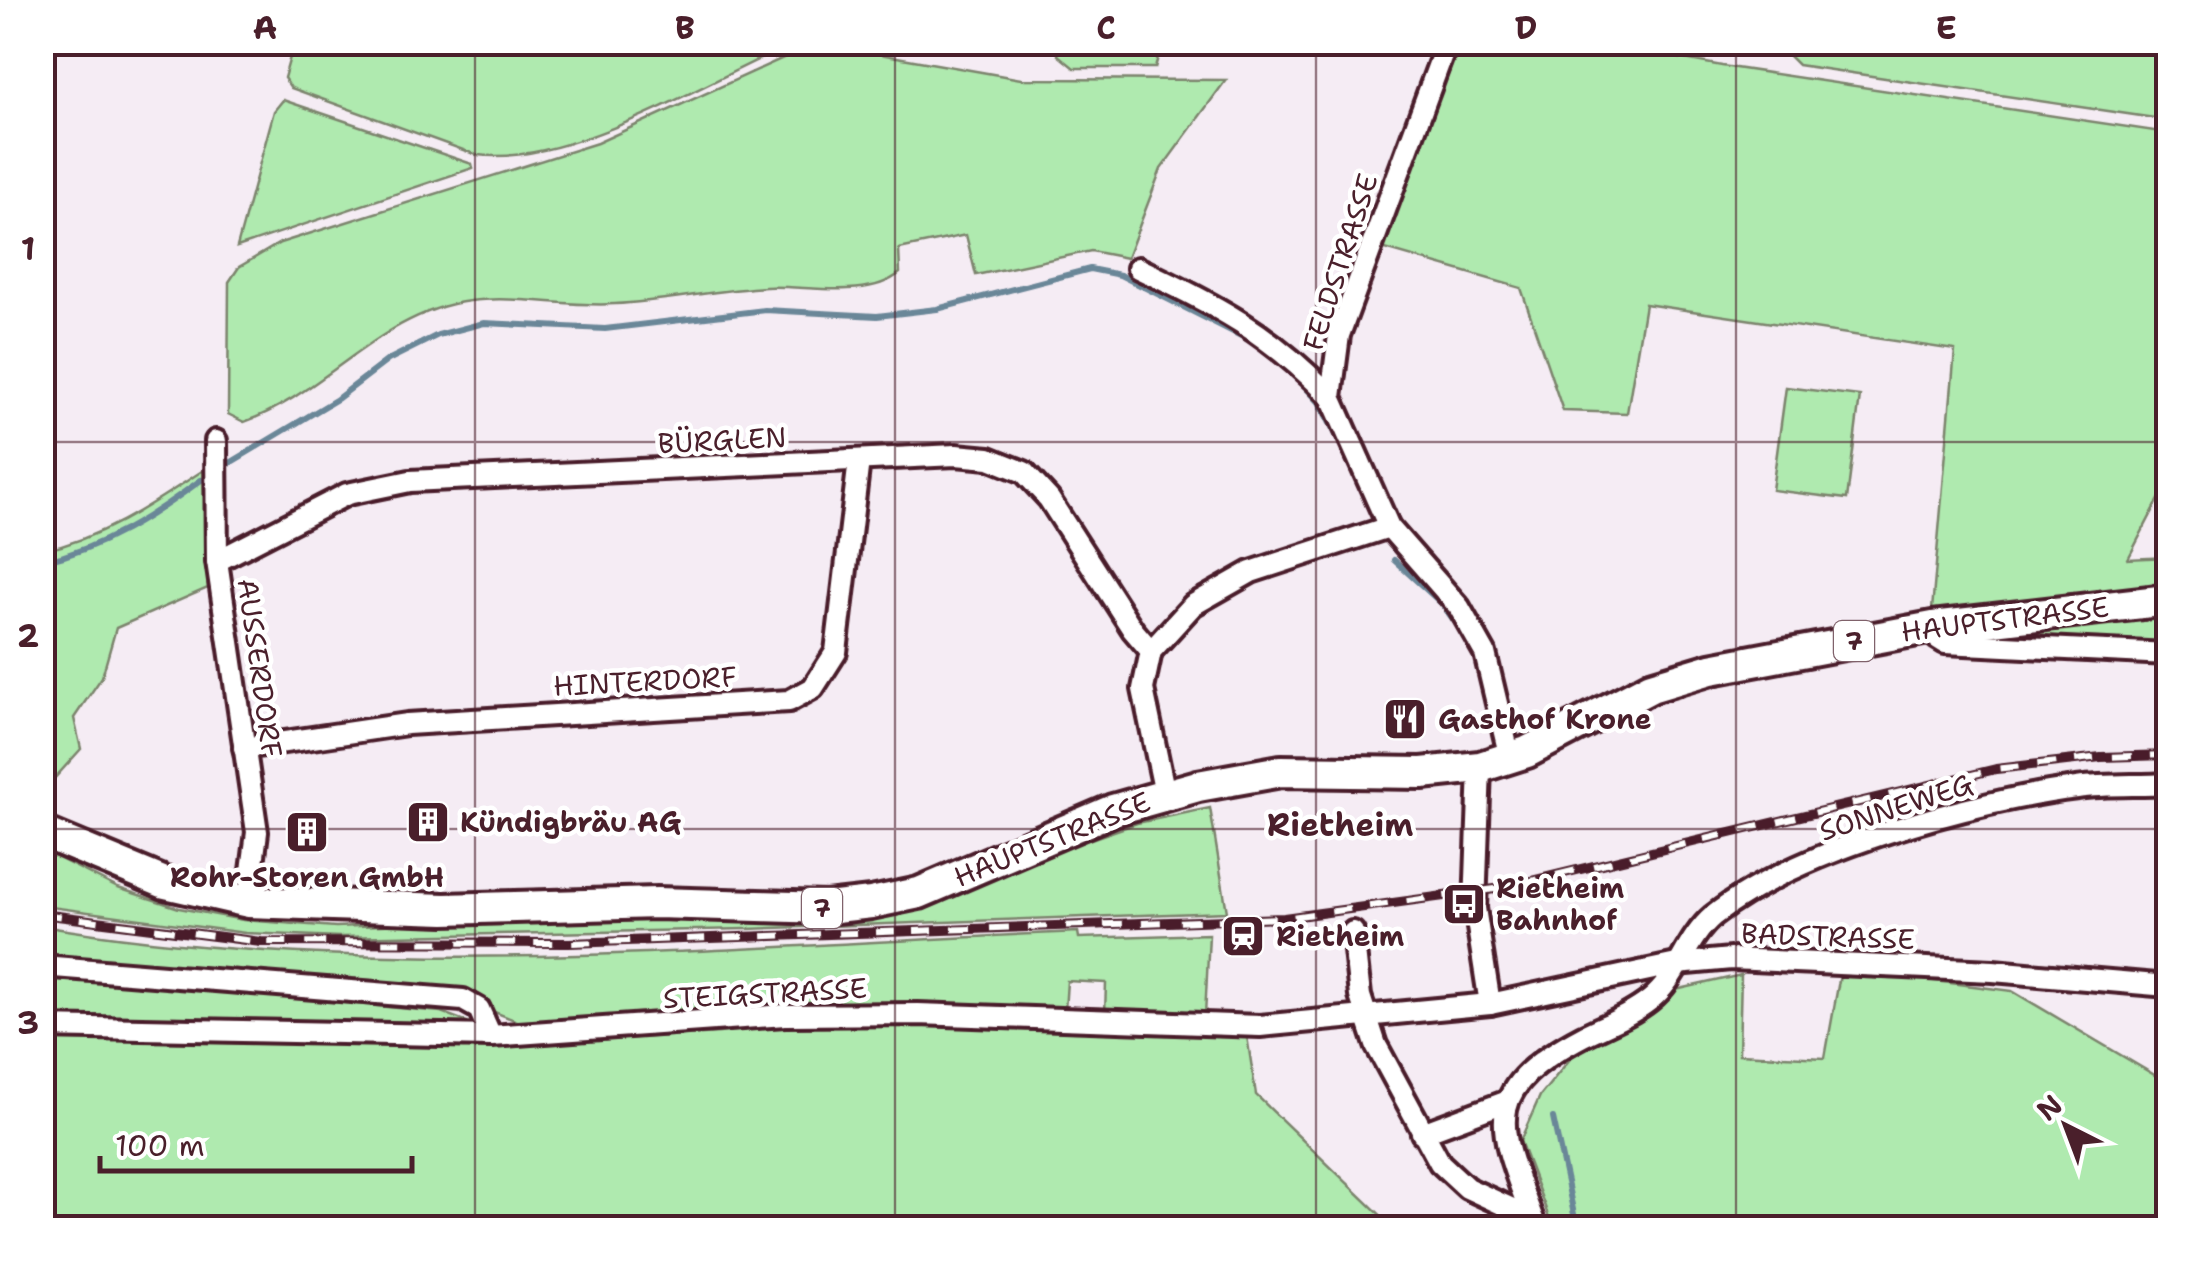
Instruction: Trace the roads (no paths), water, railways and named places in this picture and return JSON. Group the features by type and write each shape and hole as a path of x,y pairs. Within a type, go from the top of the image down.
{"main road":[{"name":"HAUPTSTRASSE","path":"42,832 165,883 248,902 446,909 657,903 827,908 920,893 1070,828 1166,794 1280,770 1422,773 1480,768 1510,758 1652,688 1711,669 1934,626 2168,600"}],"street":[{"name":"FELDSTRASSE","path":"1331,397 1339,335 1447,42"},
{"path":"1138,268 1242,318 1301,366 1331,397 1389,528 1459,607 1486,653 1510,758"},
{"name":"AUSSERDORF","path":"216,441 217,561 257,832 248,902"},
{"name":"BÜRGLEN","path":"217,561 347,494 410,481 956,455 989,458 1024,472 1048,499 1132,630 1151,651"},
{"name":"HINTERDORF","path":"244,748 406,724 788,701 813,688 836,652 859,460"},
{"path":"1166,794 1144,689 1151,651 1193,605 1251,572 1389,528"},
{"path":"1934,626 1938,638 1946,644 2168,654"},
{"path":"1480,768 1476,928 1490,1004"},
{"name":"SONNEWEG","path":"1505,1102 1533,1064 1648,1002 1667,985 1693,936 1712,917 1760,884 1872,839 1986,806 2078,788 2168,784"},
{"path":"1352,932 1366,1018 1385,1064 1422,1133 1454,1179 1534,1223"},
{"name":"BADSTRASSE","path":"1490,1004 1677,964 1731,958 1927,967 2168,986"},
{"path":"42,966 463,1000 480,1009 491,1036"},
{"name":"STEIGSTRASSE","path":"42,1026 491,1036 785,1015 918,1014 1260,1026 1490,1004"},
{"path":"1422,1133 1505,1102 1507,1142 1534,1223"}],"waterway":[{"path":"225,466 337,399 388,360 438,335 484,323 605,329 765,310 877,316 937,309 1090,269 1120,275 1251,341"},
{"path":"1296,377 1319,402 1337,437"},
{"path":"42,562 126,530 201,480"},
{"path":"1394,560 1441,603 1461,630"},
{"path":"1553,1118 1577,1228"}],"railway":[{"path":"42,914 261,942 569,943 1284,918 1502,888 1996,769 2101,757 2168,755"}],"place":[{"name":"Gasthof Krone","path":"1405,719"},
{"name":"Kündigbräu AG","path":"428,822"},
{"name":"Rohr-Storen GmbH","path":"307,832"},
{"name":"Rietheim Bahnhof","path":"1464,904"},
{"name":"Rietheim","path":"1243,936"}],"district":[{"name":"Rietheim","path":"1340,825"}]}
